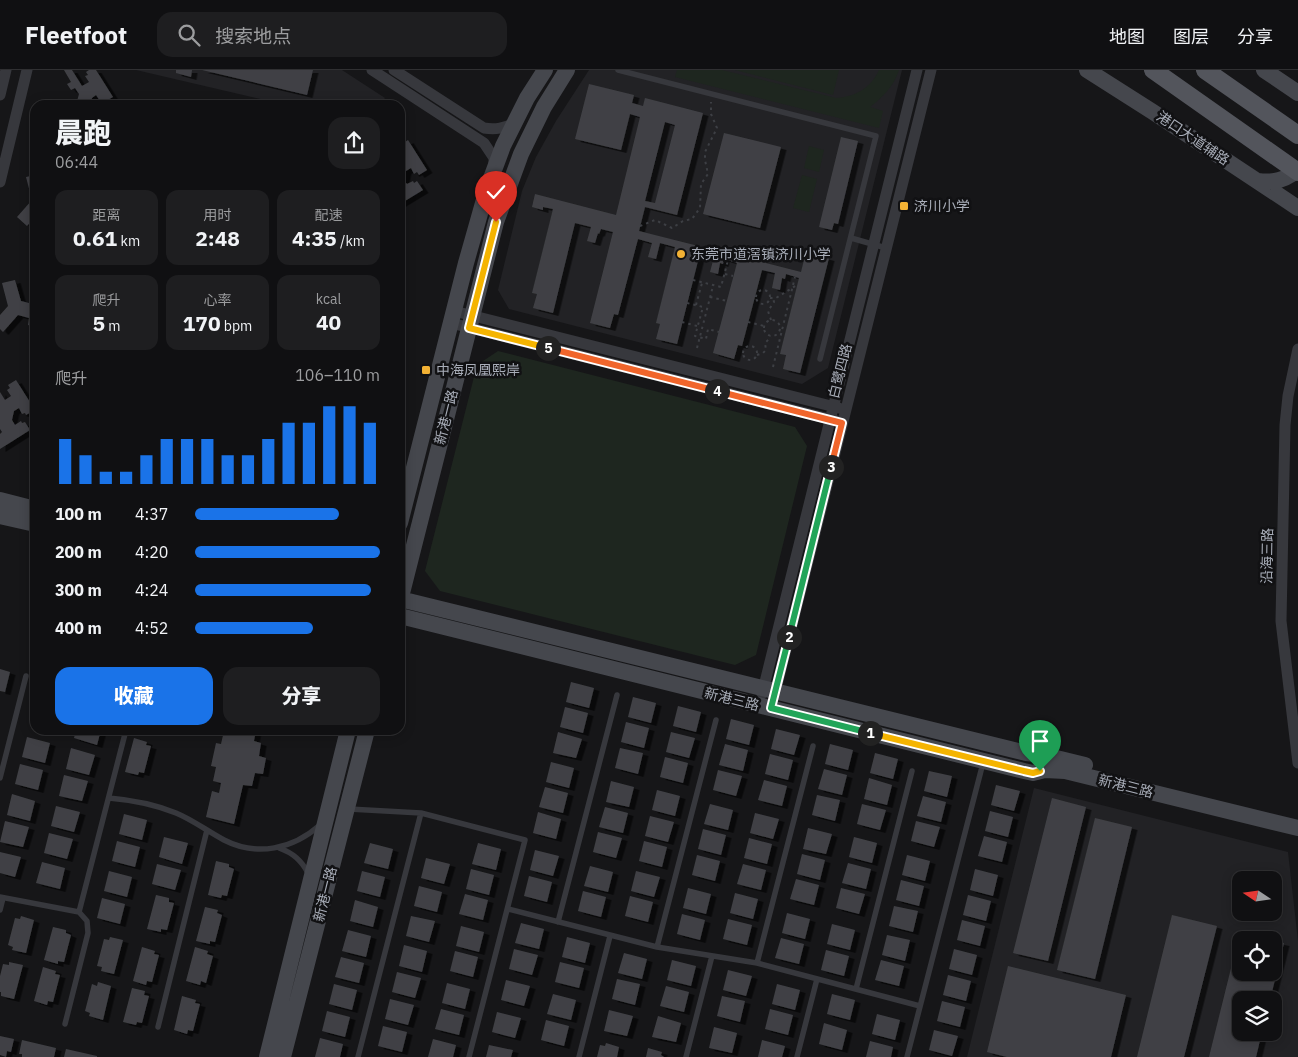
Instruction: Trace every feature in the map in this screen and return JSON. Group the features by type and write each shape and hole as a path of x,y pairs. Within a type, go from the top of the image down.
{"main road":[{"path":"1153,70 1298,171"},
{"path":"1205,70 1298,135"}],"street":[{"path":"0,95 6,70"},
{"path":"0,182 27,70"},
{"path":"372,70 484,143 494,158 494,171"},
{"path":"394,70 484,128 505,128 515,122"},
{"name":"新港一路","path":"405,503 478,218 503,146 527,98 545,70"},
{"name":"新港一路","path":"405,580 470,322 505,193 540,115 567,70"},
{"name":"白鹭四路","path":"767,699 830,420 917,70"},
{"name":"白鹭四路","path":"767,699 846,410 931,70"},
{"name":"港口大道辅路","path":"1087,70 1298,208"},
{"path":"1264,70 1298,93"},
{"path":"1258,181 1270,183 1298,171"},
{"path":"452,317 842,423"},
{"path":"470,322 846,410"},
{"name":"沿海三路","path":"1298,349 1288,396 1285,424 1281,621 1298,763"},
{"path":"0,500 30,507"},
{"path":"0,516 30,523"},
{"name":"新港三路","path":"405,601 767,699 983,761 1033,773 1045,770 1064,771 1298,828"},
{"name":"新港三路","path":"405,617 767,699 1026,753 1061,758 1298,818"},
{"name":"新港一路","path":"267,1057 347,735"},
{"name":"新港一路","path":"283,1057 366,735"}],"lane":[{"path":"618,70 876,136 820,359"},
{"path":"851,238 886,248"},
{"path":"0,778 26,676"},
{"path":"558,922 617,695"},
{"path":"657,947 716,720"},
{"path":"79,912 125,735"},
{"path":"757,964 813,746"},
{"path":"907,1057 983,761"},
{"path":"856,989 912,771"},
{"path":"109,798 135,801 160,807 192,821 225,840 244,847 278,848 309,834 326,820"},
{"path":"347,808 420,813 525,840 470,1057"},
{"path":"358,1057 420,813"},
{"path":"158,1027 208,830"},
{"path":"278,848 292,854 303,864 310,883"},
{"path":"0,910 2,898 79,912 87,921 88,933 65,1024"},
{"path":"508,909 657,947 757,964 920,1006"},
{"path":"579,1057 610,936"},
{"path":"686,1057 712,956"},
{"path":"796,1057 817,979"}],"path":[{"path":"640,226 655,220 672,228 683,221 692,219 700,208 701,184 708,174 705,152 717,128 711,114 713,94"},
{"path":"693,280 721,288 728,260"},
{"path":"725,274 733,276"},
{"path":"773,367 795,277"},
{"path":"696,305 702,283"},
{"path":"771,320 768,311 774,302 771,298 770,294 762,290 757,294 757,299 762,304 768,302 771,298 798,284"},
{"path":"697,348 713,286"},
{"path":"710,297 727,301"},
{"path":"687,303 703,307 695,336 706,339 708,329 719,332"},
{"path":"700,318 704,319"},
{"path":"764,326 771,320 778,322 781,330"},
{"path":"682,322 697,326"},
{"path":"748,322 764,326"},
{"path":"764,326 765,332 771,336 778,335 781,330"},
{"path":"757,355 756,348 752,346 745,348 743,352 748,360 753,360 757,355 766,350 766,343 771,336"}],"shaded area":[{"path":"136,70 342,70 385,98 384,100 265,100"},
{"name":"东莞市道滘镇济川小学","path":"589,70 902,70 828,368 802,384 509,309 498,290 522,191 536,157 556,121"},
{"path":"677,70 722,70 836,98 850,96 867,87 879,70 899,70 888,91 870,107 883,111 879,128 675,77"},
{"path":"735,70 839,70 833,95"},
{"path":"809,146 824,150 819,172 804,168"},
{"path":"802,175 817,179 809,212 793,208"},
{"path":"498,351 795,427 807,446 756,655 735,665 440,591 425,571 477,365"},
{"path":"1034,788 1288,852 1298,941 1298,1057 967,1057"}],"building":[{"path":"64,70 72,70 82,86 89,82 85,76 88,75 86,72 96,70 113,97 108,100 99,100 96,95 91,100 77,100 79,94 75,88 71,90 67,84 71,82"},
{"path":"176,70 192,70 191,77 176,73"},
{"path":"202,70 313,70 307,95"},
{"path":"589,84 634,95 632,103 643,106 645,98 703,113 677,215 645,207 639,231 801,272 806,252 829,258 800,373 783,369 786,355 780,354 799,278 786,274 785,279 782,278 780,290 772,288 775,273 762,270 742,346 738,345 734,359 713,353 737,263 724,259 723,264 720,263 718,274 710,272 714,257 700,253 677,344 656,339 660,324 656,323 675,247 660,243 656,259 648,257 652,243 638,239 618,315 614,314 610,328 590,323 613,232 601,229 595,243 587,241 591,227 575,223 553,313 533,308 537,294 532,293 553,209 543,207 543,210 532,207 535,194 616,215 640,117 630,114 621,150 575,139","holes":["665,122 675,125 655,203 645,201"]},
{"path":"724,133 781,147 760,228 703,214"},
{"path":"841,137 858,141 838,224 834,223 832,230 819,227"},
{"path":"408,140 427,170 419,175 417,172 414,174 411,168 406,171 405,176 405,142"},
{"path":"30,176 30,192 26,177"},
{"path":"405,181 407,184 417,181 423,190 405,201"},
{"path":"30,202 30,223 27,226 17,217"},
{"path":"15,280 21,301 30,303 30,326 28,325 29,318 18,315 3,332 0,329 0,315 8,306 2,283"},
{"path":"16,380 30,402 30,413 26,415 25,413 22,414 19,408 14,411 12,420 15,425 21,421 22,423 25,422 30,430 0,449 0,434 2,432 0,429 0,392 5,400 11,396 7,390 10,388 8,385"},
{"path":"0,669 10,672 5,692 0,691"},
{"path":"571,682 594,688 589,708 566,702"},
{"path":"633,697 656,703 651,723 628,717"},
{"path":"678,706 701,712 696,732 673,726"},
{"path":"565,707 588,713 583,733 560,727"},
{"path":"731,719 754,725 749,745 726,739"},
{"path":"626,722 649,728 644,748 621,742"},
{"path":"776,729 800,735 794,755 771,749"},
{"path":"558,732 582,739 576,758 553,753"},
{"path":"671,732 695,738 689,758 666,752"},
{"path":"75,735 100,735 97,745 74,738"},
{"path":"223,735 255,735 254,741 261,743 259,756 266,758 263,774 255,773 252,786 243,785 234,824 206,817 212,791 219,793 221,783 213,781 216,767 211,766 216,743 221,744"},
{"path":"27,737 50,743 45,763 22,757"},
{"path":"134,738 147,742 146,745 151,746 144,773 139,772 138,775 125,772"},
{"path":"725,744 748,750 743,771 719,765"},
{"path":"830,744 853,750 848,770 825,764"},
{"path":"71,748 95,755 89,775 66,769"},
{"path":"620,748 643,753 638,774 615,768"},
{"path":"875,753 898,759 893,779 870,773"},
{"path":"770,754 793,760 788,780 765,774"},
{"path":"665,757 688,763 683,783 660,777"},
{"path":"551,762 574,768 569,788 546,782"},
{"path":"20,764 43,770 38,790 15,784"},
{"path":"824,769 847,775 842,795 818,789"},
{"path":"718,770 742,776 736,796 713,790"},
{"path":"929,771 952,776 947,797 924,791"},
{"path":"64,775 88,781 82,801 59,796"},
{"path":"869,778 892,785 887,805 864,799"},
{"path":"764,780 787,786 782,806 758,800"},
{"path":"611,781 634,787 629,807 606,802"},
{"path":"996,785 1020,791 1014,811 991,805"},
{"path":"545,787 568,793 563,813 539,807"},
{"path":"657,790 680,796 675,816 652,810"},
{"path":"12,794 35,801 30,821 7,815"},
{"path":"817,795 840,800 835,821 812,815"},
{"path":"923,796 946,802 941,822 917,816"},
{"path":"1052,798 1086,807 1048,961 1013,953"},
{"path":"710,804 733,810 728,830 704,824"},
{"path":"862,804 886,810 880,830 857,824"},
{"path":"56,806 80,812 74,832 51,826"},
{"path":"605,807 628,813 623,833 599,827"},
{"path":"990,811 1013,817 1008,837 985,831"},
{"path":"538,812 561,819 556,839 533,833"},
{"path":"755,813 779,819 773,839 750,833"},
{"path":"124,814 147,820 142,840 119,834"},
{"path":"650,816 674,822 668,842 645,836"},
{"path":"1095,818 1132,827 1095,979 1057,970"},
{"path":"5,821 29,827 23,847 0,842"},
{"path":"916,821 940,827 934,847 911,841"},
{"path":"808,828 832,834 826,854 803,849"},
{"path":"703,829 726,835 721,855 698,849"},
{"path":"598,832 622,838 616,858 593,852"},
{"path":"49,833 73,839 67,859 44,853"},
{"path":"984,836 1007,842 1002,862 978,856"},
{"path":"164,837 188,843 182,864 159,857"},
{"path":"854,837 877,843 872,863 849,857"},
{"path":"749,838 772,844 767,864 744,858"},
{"path":"117,841 140,847 135,867 112,861"},
{"path":"644,841 667,847 662,867 639,861"},
{"path":"370,843 393,849 388,869 364,863"},
{"path":"478,843 501,849 496,870 472,864"},
{"path":"535,850 559,856 553,876 530,870"},
{"path":"0,852 21,857 15,877 0,873"},
{"path":"802,854 825,860 820,880 797,874"},
{"path":"697,855 720,861 715,881 692,875"},
{"path":"907,855 930,861 925,881 902,875"},
{"path":"426,858 450,864 444,884 421,878"},
{"path":"216,861 229,864 229,867 234,869 227,896 222,895 221,898 208,895"},
{"path":"42,862 65,868 60,889 36,883"},
{"path":"848,863 871,869 866,889 842,883"},
{"path":"157,864 181,870 175,890 152,884"},
{"path":"743,864 766,870 761,890 737,884"},
{"path":"590,866 613,872 608,892 584,886"},
{"path":"471,869 494,875 489,895 466,889"},
{"path":"975,869 998,875 993,896 970,890"},
{"path":"109,871 132,877 127,897 104,891"},
{"path":"362,871 385,877 380,897 357,891"},
{"path":"636,871 660,877 654,897 631,891"},
{"path":"529,876 552,882 547,902 524,896"},
{"path":"796,879 819,885 814,905 790,899"},
{"path":"901,880 924,886 919,906 896,900"},
{"path":"419,886 442,892 437,912 414,906"},
{"path":"688,888 711,894 706,914 683,908"},
{"path":"841,888 865,894 859,914 836,908"},
{"path":"583,891 606,897 601,917 578,911"},
{"path":"735,893 758,899 753,919 730,913"},
{"path":"465,894 488,900 483,920 459,914"},
{"path":"156,895 169,898 169,902 174,903 167,930 161,929 161,932 147,929"},
{"path":"968,895 991,901 986,921 963,915"},
{"path":"630,896 653,902 648,922 625,916"},
{"path":"102,898 125,904 120,924 97,918"},
{"path":"355,900 378,907 373,927 350,921"},
{"path":"894,906 918,911 913,932 889,926"},
{"path":"205,907 218,910 217,913 222,915 215,942 210,941 210,944 196,941"},
{"path":"787,913 810,919 805,939 782,933"},
{"path":"682,914 705,920 700,940 677,934"},
{"path":"1172,915 1217,926 1184,1057 1137,1057"},
{"path":"21,916 34,920 26,953 12,950 13,947 8,945 15,918 20,919"},
{"path":"411,916 435,921 429,942 406,936"},
{"path":"728,919 752,925 747,945 723,939"},
{"path":"962,920 985,926 980,946 957,940"},
{"path":"521,923 544,929 539,949 515,943"},
{"path":"832,924 855,930 850,950 827,944"},
{"path":"461,926 484,932 479,952 456,946"},
{"path":"53,927 66,930 66,933 71,935 64,962 58,961 58,964 44,960"},
{"path":"348,930 371,936 366,957 342,951"},
{"path":"887,935 910,940 905,961 882,955"},
{"path":"110,937 123,940 114,974 101,971 102,967 97,966 104,939 109,940"},
{"path":"567,937 590,943 585,963 562,957"},
{"path":"781,938 804,944 799,964 775,958"},
{"path":"404,945 427,951 422,972 399,966"},
{"path":"142,947 155,951 154,954 159,955 152,982 147,981 146,985 133,981"},
{"path":"195,947 208,951 207,954 213,956 206,983 201,981 200,985 186,981"},
{"path":"514,949 538,955 532,975 509,969"},
{"path":"954,949 977,955 972,975 949,969"},
{"path":"826,950 849,956 844,976 821,970"},
{"path":"455,951 478,957 473,977 450,971"},
{"path":"624,953 647,959 642,979 618,973"},
{"path":"341,957 364,963 359,983 335,977"},
{"path":"672,960 696,966 691,986 667,980"},
{"path":"881,960 904,966 899,986 875,980"},
{"path":"9,962 23,965 14,999 1,996 0,992 0,976 3,964 9,965"},
{"path":"560,962 584,968 579,988 555,982"},
{"path":"1232,964 1232,981 1275,981 1272,991 1232,991 1232,1041 1260,1041 1256,1057 1209,1057"},
{"path":"1008,966 1126,995 1111,1057 1007,1057 987,1052"},
{"path":"43,967 56,971 55,974 60,975 53,1002 48,1001 47,1005 34,1001"},
{"path":"728,970 752,976 746,996 723,990"},
{"path":"397,972 421,978 415,998 392,992"},
{"path":"948,975 971,981 966,1001 943,995"},
{"path":"617,979 640,984 635,1005 612,999"},
{"path":"506,980 530,986 524,1006 501,1000"},
{"path":"98,982 111,986 103,1020 89,1016 90,1013 85,1011 92,984 97,986"},
{"path":"447,983 470,989 465,1009 442,1003"},
{"path":"334,984 357,990 352,1010 329,1004"},
{"path":"777,984 800,990 795,1010 772,1004"},
{"path":"666,986 689,992 684,1012 660,1006"},
{"path":"132,988 145,991 144,995 149,996 142,1023 137,1022 136,1025 123,1022"},
{"path":"553,994 576,1000 571,1020 547,1014"},
{"path":"832,994 855,1000 850,1020 827,1014"},
{"path":"182,996 196,1000 195,1003 200,1004 193,1031 188,1030 187,1034 174,1030"},
{"path":"722,996 745,1001 740,1022 717,1016"},
{"path":"390,999 414,1005 408,1025 385,1019"},
{"path":"942,1001 965,1007 960,1027 937,1021"},
{"path":"441,1009 464,1015 459,1035 435,1029"},
{"path":"770,1009 793,1015 788,1035 765,1029"},
{"path":"609,1010 633,1016 627,1036 604,1031"},
{"path":"327,1011 350,1017 345,1037 322,1031"},
{"path":"497,1012 521,1018 515,1038 492,1032"},
{"path":"877,1014 900,1020 895,1040 872,1034"},
{"path":"658,1016 681,1023 676,1042 652,1037"},
{"path":"546,1020 569,1026 564,1046 541,1040"},
{"path":"824,1023 847,1030 842,1050 819,1044"},
{"path":"383,1026 407,1032 402,1052 378,1046"},
{"path":"714,1027 737,1033 732,1053 709,1048"},
{"path":"934,1030 958,1036 952,1056 929,1050"},
{"path":"0,1036 14,1039 11,1052 7,1051 6,1057 0,1055"},
{"path":"320,1038 343,1044 340,1057 315,1057"},
{"path":"433,1039 456,1045 453,1057 428,1057"},
{"path":"22,1040 56,1048 54,1057 22,1057 22,1054 19,1054"},
{"path":"762,1040 785,1046 782,1057 758,1057"},
{"path":"870,1041 893,1047 891,1057 866,1057"},
{"path":"606,1043 619,1047 617,1057 597,1057 600,1045 605,1046"},
{"path":"489,1045 513,1050 511,1057 486,1057"},
{"path":"648,1048 662,1052 661,1055 664,1057 646,1057"},
{"path":"66,1049 97,1056 97,1057 64,1057"}],"place":[{"name":"济川小学","path":"904,206"},
{"name":"东莞市道滘镇济川小学","path":"681,254"},
{"name":"中海凤凰熙岸","path":"426,370"}],"route":[{"path":"496,222 469,328 842,423 771,708 1024,771 1033,773 1040,771"}]}
